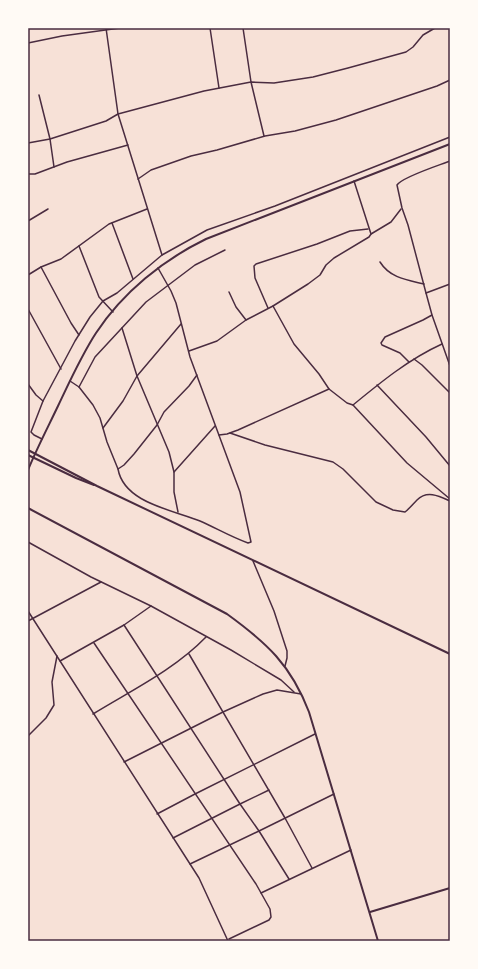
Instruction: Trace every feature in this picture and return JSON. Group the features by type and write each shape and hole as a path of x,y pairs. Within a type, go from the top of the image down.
{"street":[{"path":"28,43 62,36 120,28"},
{"path":"210,28 219,88"},
{"path":"242,28 251,82 264,136"},
{"path":"28,143 50,140 106,121 118,114 204,91 251,82 274,83 313,77 406,52 413,47 423,35 435,28"},
{"path":"106,29 118,114 162,255"},
{"path":"138,179 151,170 191,156 264,136 295,131 336,120 437,86 450,80"},
{"path":"39,95 50,140 54,167"},
{"path":"43,439 33,435 31,431 43,401 90,317 103,301 117,293 162,255 207,230 275,206 450,137"},
{"path":"28,470 70,381 96,332 127,296 158,268 193,245 206,239 354,180 450,144"},
{"path":"28,174 35,174 54,167 128,146"},
{"path":"450,161 399,182 397,185 432,315 450,366"},
{"path":"378,165 380,170"},
{"path":"354,180 364,209 368,229 371,234"},
{"path":"189,351 217,341 246,320 273,306 312,282 334,258 363,242 371,234 391,222 402,208"},
{"path":"28,275 41,266 61,259 112,222 147,209"},
{"path":"28,221 48,210"},
{"path":"112,222 133,279"},
{"path":"268,308 255,278 254,270 256,264 317,244 350,231 368,229"},
{"path":"79,246 97,293 113,312"},
{"path":"80,387 95,357 146,302 168,284 201,261 225,250"},
{"path":"380,262 383,267 393,275 424,284"},
{"path":"41,266 71,323 79,335"},
{"path":"70,381 80,387 93,405 102,423 121,480 128,489 155,505 178,512 238,540 248,543 251,542 240,492 197,375 176,303 168,284 158,268"},
{"path":"426,294 450,285"},
{"path":"229,292 236,307 246,320"},
{"path":"273,306 294,344 319,374 329,389 347,403 353,405 407,463 450,500"},
{"path":"28,309 61,369"},
{"path":"409,362 400,353 382,345 381,342 384,338 432,315"},
{"path":"103,428 123,400 137,376 182,324"},
{"path":"122,327 137,376 166,443 174,472 174,492 178,512"},
{"path":"353,405 377,385 413,359 442,344"},
{"path":"446,354 450,352"},
{"path":"413,359 422,365 450,393"},
{"path":"118,469 129,461 157,425 164,412 189,386 197,375"},
{"path":"28,384 36,395 43,401"},
{"path":"377,385 426,437 450,466"},
{"path":"220,435 230,433 329,389"},
{"path":"174,472 215,426"},
{"path":"230,433 265,445 333,462 343,469 376,502 393,510 405,512 420,497 427,494 450,500"},
{"path":"28,450 97,486 450,654"},
{"path":"28,455 76,478 97,486"},
{"path":"28,508 226,614 256,635 285,666 302,694 378,941"},
{"path":"28,542 100,582 151,606 272,674 294,692"},
{"path":"253,560 274,611 287,654 285,666"},
{"path":"28,621 100,582"},
{"path":"60,661 124,625 151,606"},
{"path":"28,611 199,878 228,940 271,918 270,909 261,893 94,643"},
{"path":"124,625 289,879"},
{"path":"94,714 173,666 189,654 206,637"},
{"path":"189,654 269,790 312,868"},
{"path":"28,736 46,718 54,706 52,682 57,656"},
{"path":"124,762 223,712 273,691 281,690 302,694"},
{"path":"157,814 315,734"},
{"path":"173,838 269,790"},
{"path":"190,864 334,794"},
{"path":"261,893 351,850"},
{"path":"370,912 450,888"}]}
